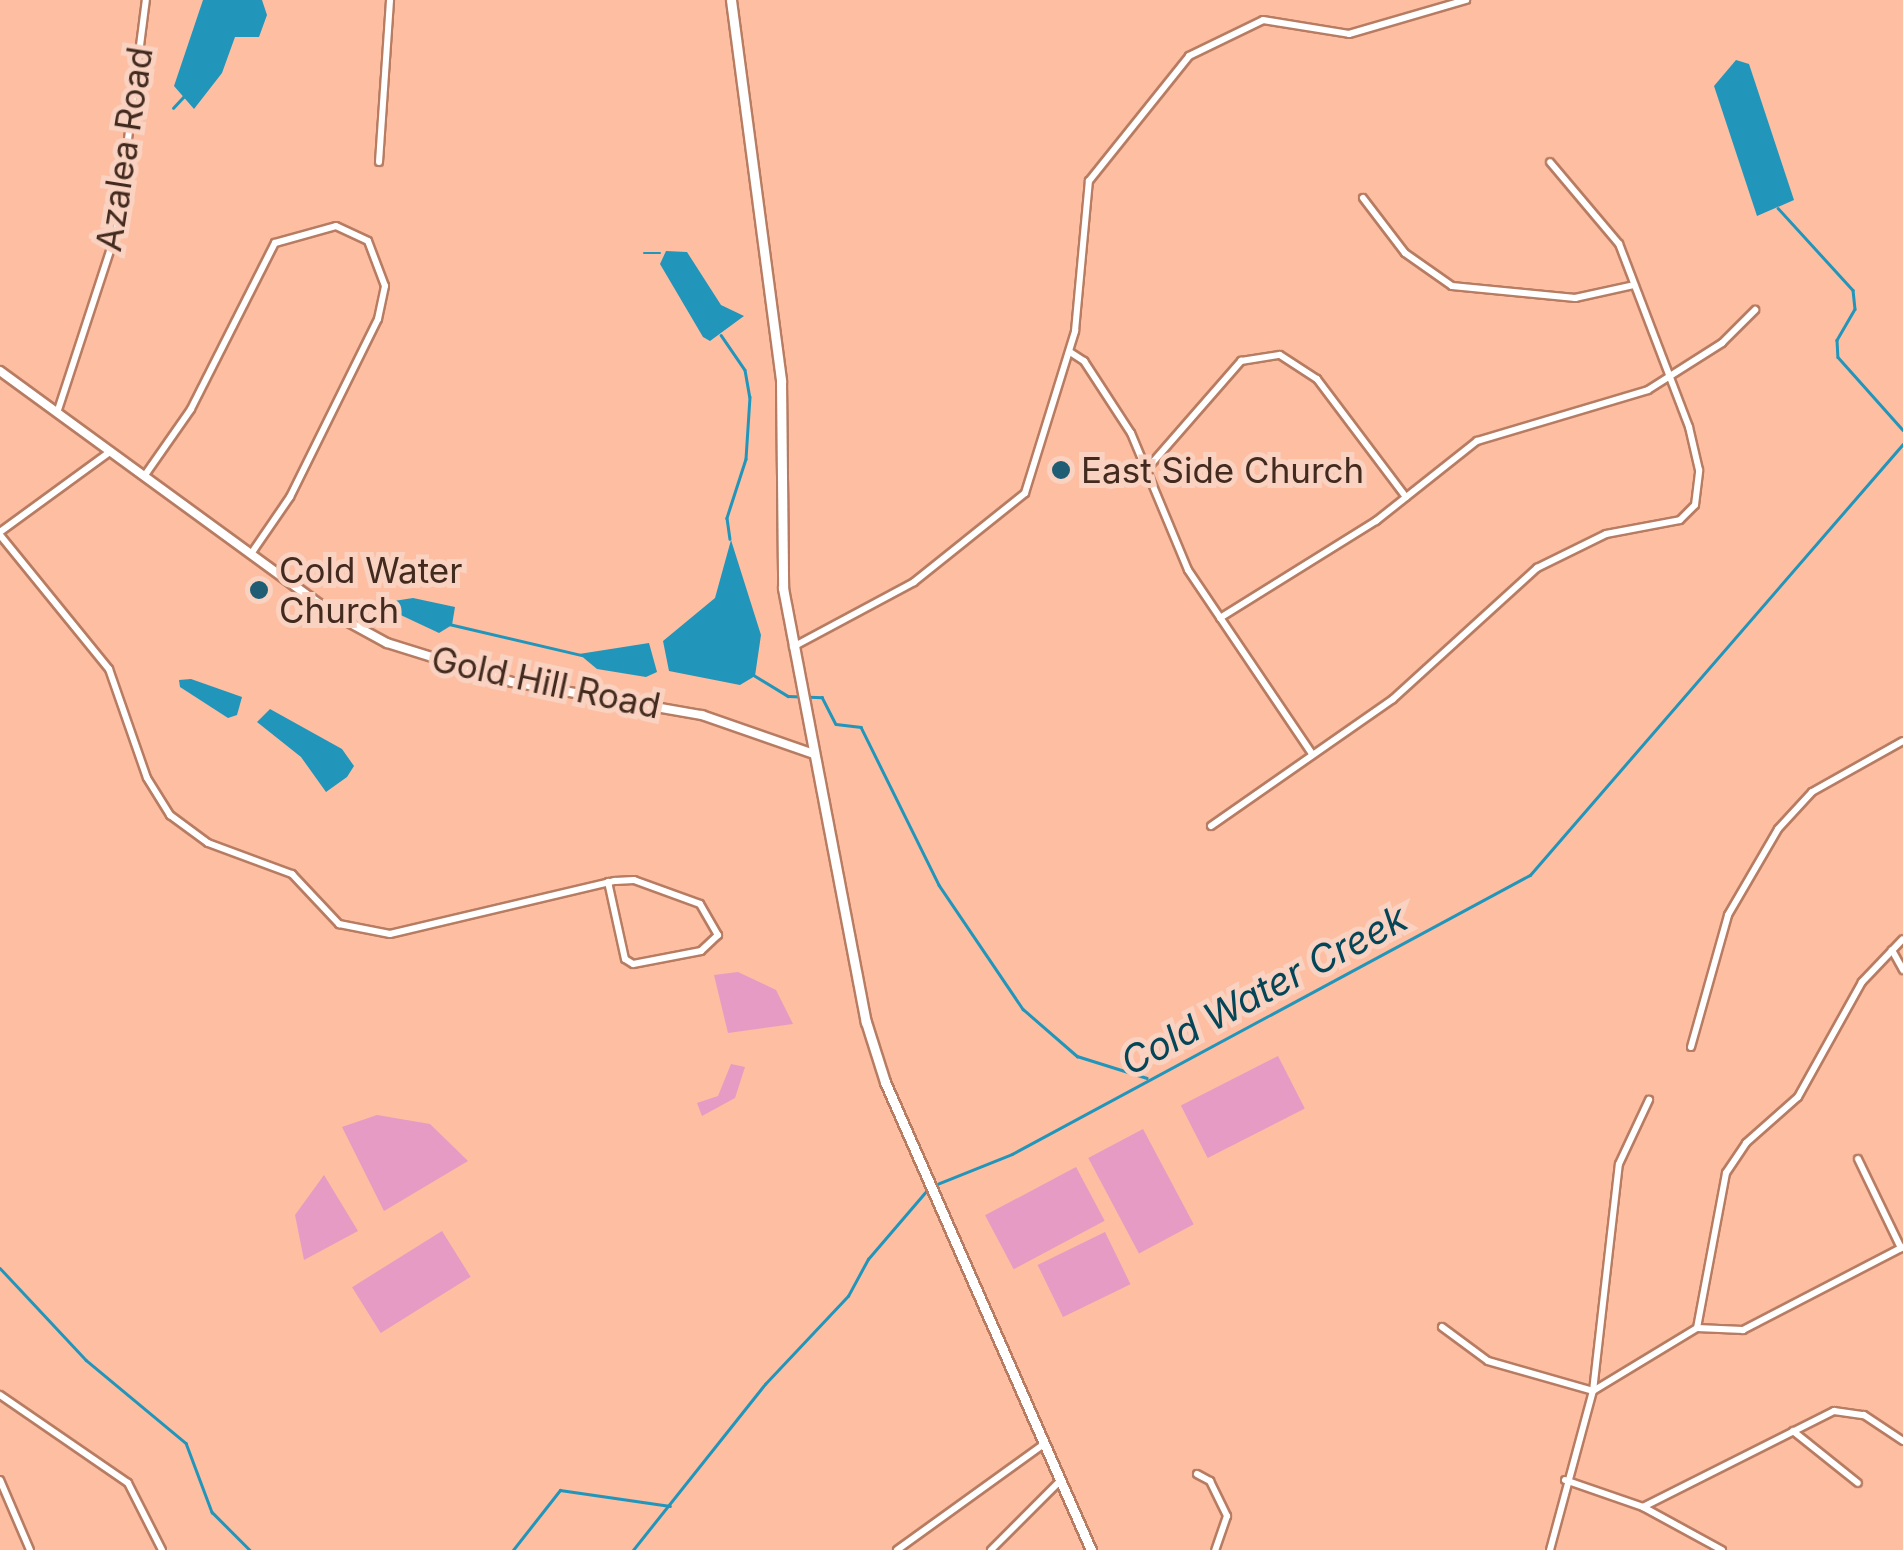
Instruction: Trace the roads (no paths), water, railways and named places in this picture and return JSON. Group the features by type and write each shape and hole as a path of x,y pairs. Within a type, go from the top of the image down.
{"main road":[{"path":"730,0 780,381 780,563 792,647 866,1022 926,1177 1092,1550"}],"street":[{"name":"Azalea Road","path":"58,410 116,233 146,0"},
{"path":"379,162 390,0"},
{"path":"792,647 870,612 1018,502 1039,464 1070,352 1089,180 1188,56 1263,20 1349,34 1466,0"},
{"path":"1211,826 1393,700 1556,556 1689,513 1699,494 1697,456 1620,244 1550,162"},
{"path":"1363,198 1421,268 1464,290 1574,298 1634,285"},
{"path":"145,474 191,409 275,243 336,226 368,241 384,286 378,318 290,497 250,554"},
{"path":"1220,618 1406,497 1498,430 1668,379 1755,310"},
{"path":"1070,352 1110,400 1146,470 1178,554 1312,754"},
{"path":"1146,470 1241,361 1280,354 1318,379 1406,497"},
{"name":"Gold Hill Road","path":"0,372 58,410 336,616 418,655 512,682 702,715 814,754"},
{"path":"112,450 0,534 109,669 146,778 170,814 208,843 292,874 338,924 390,934 608,882 634,880 685,896 713,915 718,934 701,951 634,964 625,959 608,882"},
{"path":"1691,1047 1728,915 1778,830 1812,792 1903,742"},
{"path":"1697,1328 1726,1174 1746,1143 1798,1097 1862,982 1903,939"},
{"path":"1892,950 1903,970"},
{"path":"1550,1550 1564,1480 1593,1392 1619,1164 1649,1100"},
{"path":"1442,1327 1488,1361 1593,1392 1697,1328 1743,1330 1902,1248 1858,1159"},
{"path":"0,1395 128,1483 162,1550"},
{"path":"1642,1507 1793,1431 1844,1410 1903,1441"},
{"path":"1793,1431 1858,1483"},
{"path":"897,1550 1044,1444"},
{"path":"1197,1474 1210,1481 1225,1509 1215,1550"},
{"path":"0,1480 30,1550"},
{"path":"1564,1480 1642,1507 1722,1550"},
{"path":"991,1550 1060,1481"}],"water":[{"path":"203,0 262,0 267,15 259,37 235,37 222,73 194,109 174,86"},
{"path":"1736,60 1749,64 1794,200 1757,216 1714,86"},
{"path":"666,251 687,252 721,305 744,316 710,341 703,337 660,264"},
{"path":"731,540 761,635 755,676 740,685 669,671 663,641 715,598"},
{"path":"413,598 455,607 452,625 439,633 390,610 394,601"},
{"path":"649,643 657,672 646,677 597,669 579,654"},
{"path":"191,679 242,697 237,715 228,718 180,687 179,680"},
{"path":"270,709 342,749 354,766 347,777 326,792 301,757 257,722"}],"waterway":[{"path":"173,108 184,96"},
{"path":"1778,208 1853,290 1855,309 1837,340 1838,357 1903,430"},
{"path":"644,253 660,253"},
{"path":"721,335 745,370 750,397 746,459 727,518 730,539"},
{"name":"Cold Water Creek","path":"935,1185 1012,1154 1530,875 1903,444"},
{"path":"449,624 581,655"},
{"path":"752,674 788,696 822,697 836,724 861,727 939,885 1023,1009 1077,1056 1147,1078"},
{"name":"Cold Water Creek","path":"633,1550 765,1384 848,1296 868,1259 928,1189"},
{"path":"0,1268 86,1360 186,1443 212,1512 250,1550"},
{"path":"513,1550 560,1490 670,1506"}],"place":[{"name":"East Side Church","path":"1061,470"},
{"name":"Cold Water Church","path":"259,590"}]}
